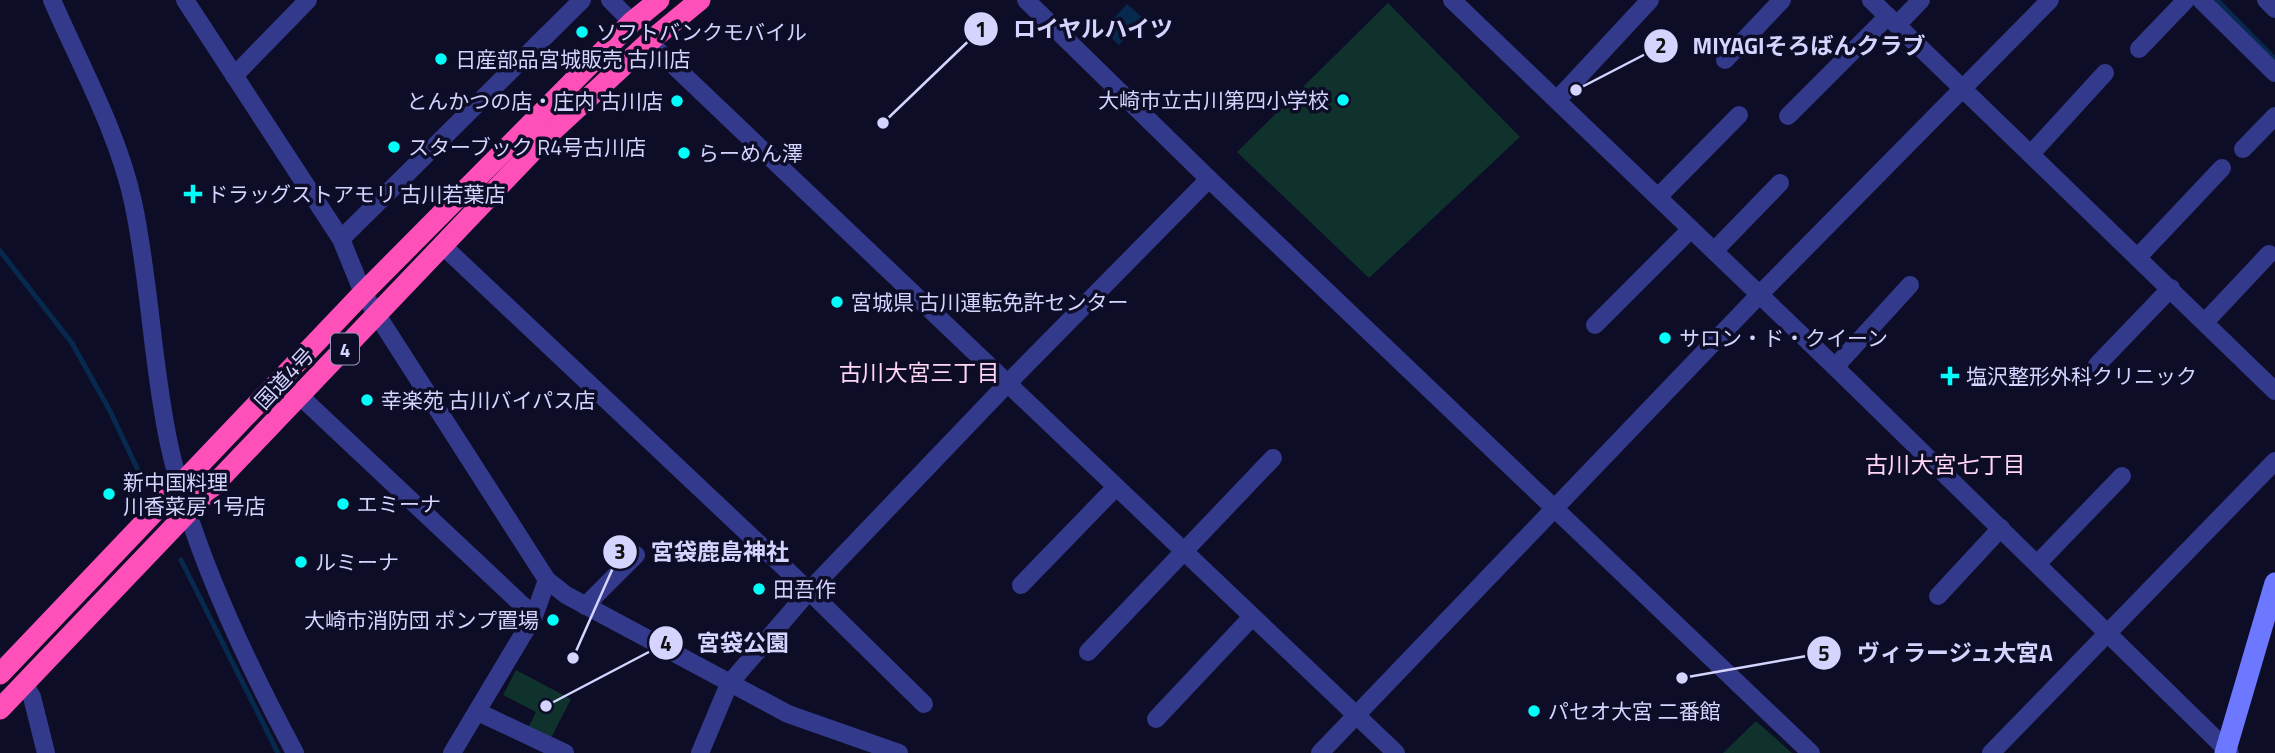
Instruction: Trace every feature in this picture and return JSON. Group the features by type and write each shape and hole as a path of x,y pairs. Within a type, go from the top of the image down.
{"highway":[{"name":"国道4号","path":"0,674 363,293 632,22 659,0"},
{"name":"国道4号","path":"0,709 301,397 548,135 649,42 700,0"}],"street":[{"path":"52,0 115,144 133,201 168,441 179,489 189,512 205,566 287,751"},
{"path":"185,0 341,239 363,293 547,580 585,606 788,714 899,753"},
{"path":"234,76 308,0"},
{"path":"341,239 582,0"},
{"path":"610,0 632,22"},
{"path":"1026,0 1209,179 1811,753"},
{"path":"1557,100 1650,0"},
{"path":"1725,60 1782,0"},
{"path":"1871,0 2275,391"},
{"path":"1788,116 1892,21 1921,0"},
{"path":"1320,753 1760,294 2050,0"},
{"path":"2139,49 2186,0"},
{"path":"2201,0 2275,73"},
{"path":"2266,0 2275,9"},
{"path":"1454,1 2038,563 2227,752 2275,583"},
{"path":"649,42 1396,753"},
{"path":"2031,155 2105,74"},
{"path":"1658,197 1739,115"},
{"path":"2243,149 2275,116"},
{"path":"2138,257 2222,168"},
{"path":"700,753 729,684 809,591 1007,384 1209,179"},
{"path":"1714,250 1780,183"},
{"path":"1595,326 1691,229"},
{"path":"442,245 809,591 924,704"},
{"path":"2205,323 2269,254"},
{"path":"1835,367 1910,285"},
{"path":"2097,365 2171,288"},
{"path":"301,397 534,617"},
{"path":"1088,652 1273,458"},
{"path":"1991,753 2275,461"},
{"path":"2038,563 2122,476"},
{"path":"1021,584 1116,487"},
{"path":"1938,596 2001,528"},
{"path":"585,606 636,555"},
{"path":"452,753 534,617 547,580"},
{"path":"1156,719 1252,617"},
{"path":"24,684 32,697 46,753"},
{"path":"478,712 536,747 565,753"}],"green space":[{"path":"1388,3 1520,137 1369,278 1237,152"},
{"path":"516,670 571,699 551,738 529,726 536,712 503,695"},
{"path":"1756,721 1792,753 1723,753"}],"water":[{"path":"1127,4 1144,19 1119,45 1103,30"}],"waterway":[{"path":"2217,0 2275,59"},
{"path":"0,251 72,343 110,411 145,485"},
{"path":"181,560 278,753"}],"place":[{"name":"ソフトバンクモバイル","path":"582,32"},
{"name":"日産部品宮城販売 古川店","path":"441,59"},
{"name":"MIYAGIそろばんクラブ","path":"1576,90"},
{"name":"大崎市立古川第四小学校","path":"1343,100"},
{"name":"とんかつの店・庄内 古川店","path":"677,101"},
{"name":"ロイヤルハイツ","path":"883,123"},
{"name":"スターブック R4号古川店","path":"394,147"},
{"name":"らーめん澤","path":"684,153"},
{"name":"ドラッグストアモリ 古川若葉店","path":"193,194"},
{"name":"宮城県 古川運転免許センター","path":"837,302"},
{"name":"サロン・ド・クイーン","path":"1665,338"},
{"name":"塩沢整形外科クリニック","path":"1950,376"},
{"name":"幸楽苑 古川バイパス店","path":"367,400"},
{"name":"新中国料理 川香菜房 1号店","path":"109,494"},
{"name":"エミーナ","path":"343,504"},
{"name":"ルミーナ","path":"301,562"},
{"name":"田吾作","path":"759,589"},
{"name":"大崎市消防団 ポンプ置場","path":"553,620"},
{"name":"宮袋鹿島神社","path":"573,658"},
{"name":"ヴィラージュ大宮A","path":"1682,678"},
{"name":"宮袋公園","path":"546,706"},
{"name":"パセオ大宮 二番館","path":"1534,711"}],"district":[{"name":"古川大宮三丁目","path":"919,372"},
{"name":"古川大宮七丁目","path":"1945,464"}]}
